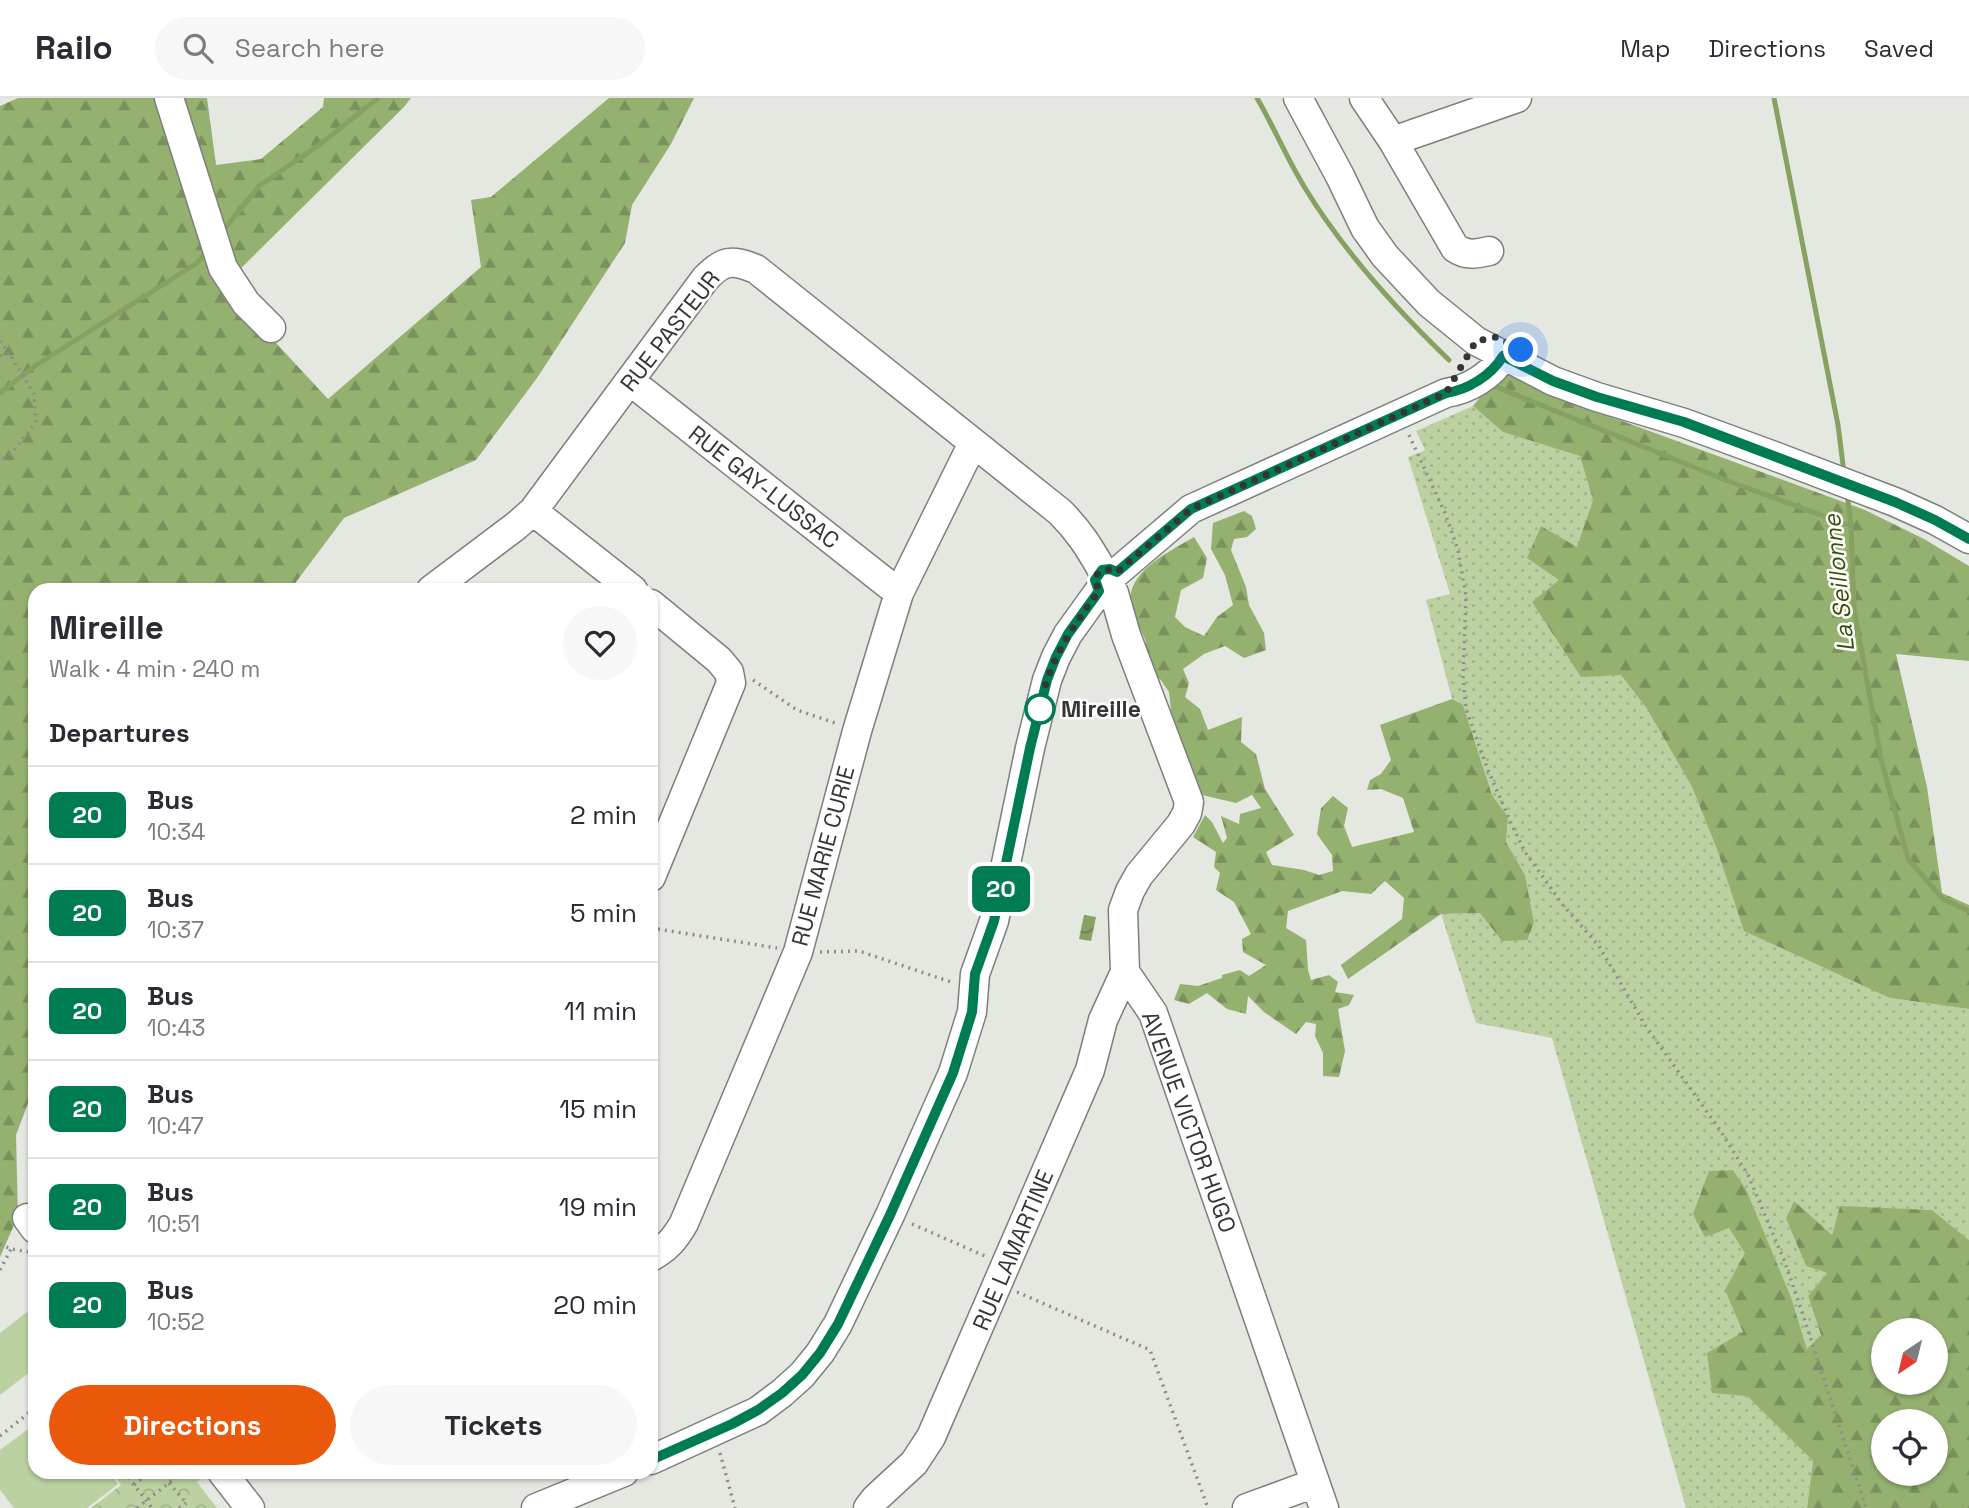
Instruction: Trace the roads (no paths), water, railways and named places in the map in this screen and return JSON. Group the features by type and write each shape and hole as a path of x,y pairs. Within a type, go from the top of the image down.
{"street":[{"path":"169,98 223,268 246,303 271,328"},
{"path":"1298,98 1340,176 1364,228 1385,256 1429,303 1492,345 1554,366 1684,422 1895,502 1969,539"},
{"path":"1364,98 1455,248 1463,253 1474,254 1489,251"},
{"path":"1392,141 1517,98"},
{"name":"RUE PASTEUR","path":"440,583 533,511 705,279 716,267 727,262 741,263 756,269 973,443"},
{"path":"658,1457 758,1410 782,1393 802,1375 820,1353 861,1279 953,1073 969,1021 975,974 994,921 1044,689 1068,634 1108,582 1191,509 1446,393 1461,390 1488,373 1492,345"},
{"name":"RUE GAY-LUSSAC","path":"629,381 899,593"},
{"path":"973,443 1060,512 1087,543 1108,582 1189,802 1181,824 1139,875 1130,891 1123,910 1125,972"},
{"name":"RUE MARIE CURIE","path":"658,1253 674,1240 684,1223 798,951 857,731 899,593 973,443"},
{"path":"533,511 624,583"},
{"path":"658,610 719,660 729,672 731,683 658,860"},
{"path":"1068,634 1083,627 1126,635"},
{"name":"RUE LAMARTINE","path":"868,1508 914,1463 931,1437 1090,1070 1103,1020 1125,972"},
{"name":"AVENUE VICTOR HUGO","path":"1125,972 1153,1013 1320,1495"},
{"path":"227,1479 250,1508"},
{"path":"536,1508 607,1479"},
{"path":"1247,1508 1320,1495"}],"water":[{"path":"1084,915 1096,917 1091,941 1079,939"}],"waterway":[{"path":"222,232 259,186 319,145 378,98"},
{"path":"1257,98 1298,177 1336,235 1390,300 1449,360"},
{"name":"La Seillonne","path":"1774,98 1838,425 1844,473"},
{"path":"0,393 35,366 197,263 207,251"},
{"path":"1494,386 1728,481 1851,526"},
{"name":"La Seillonne","path":"1847,493 1854,609 1881,759 1908,859 1943,899 1969,911"}],"place":[{"name":"Mireille","path":"1040,709"}]}
